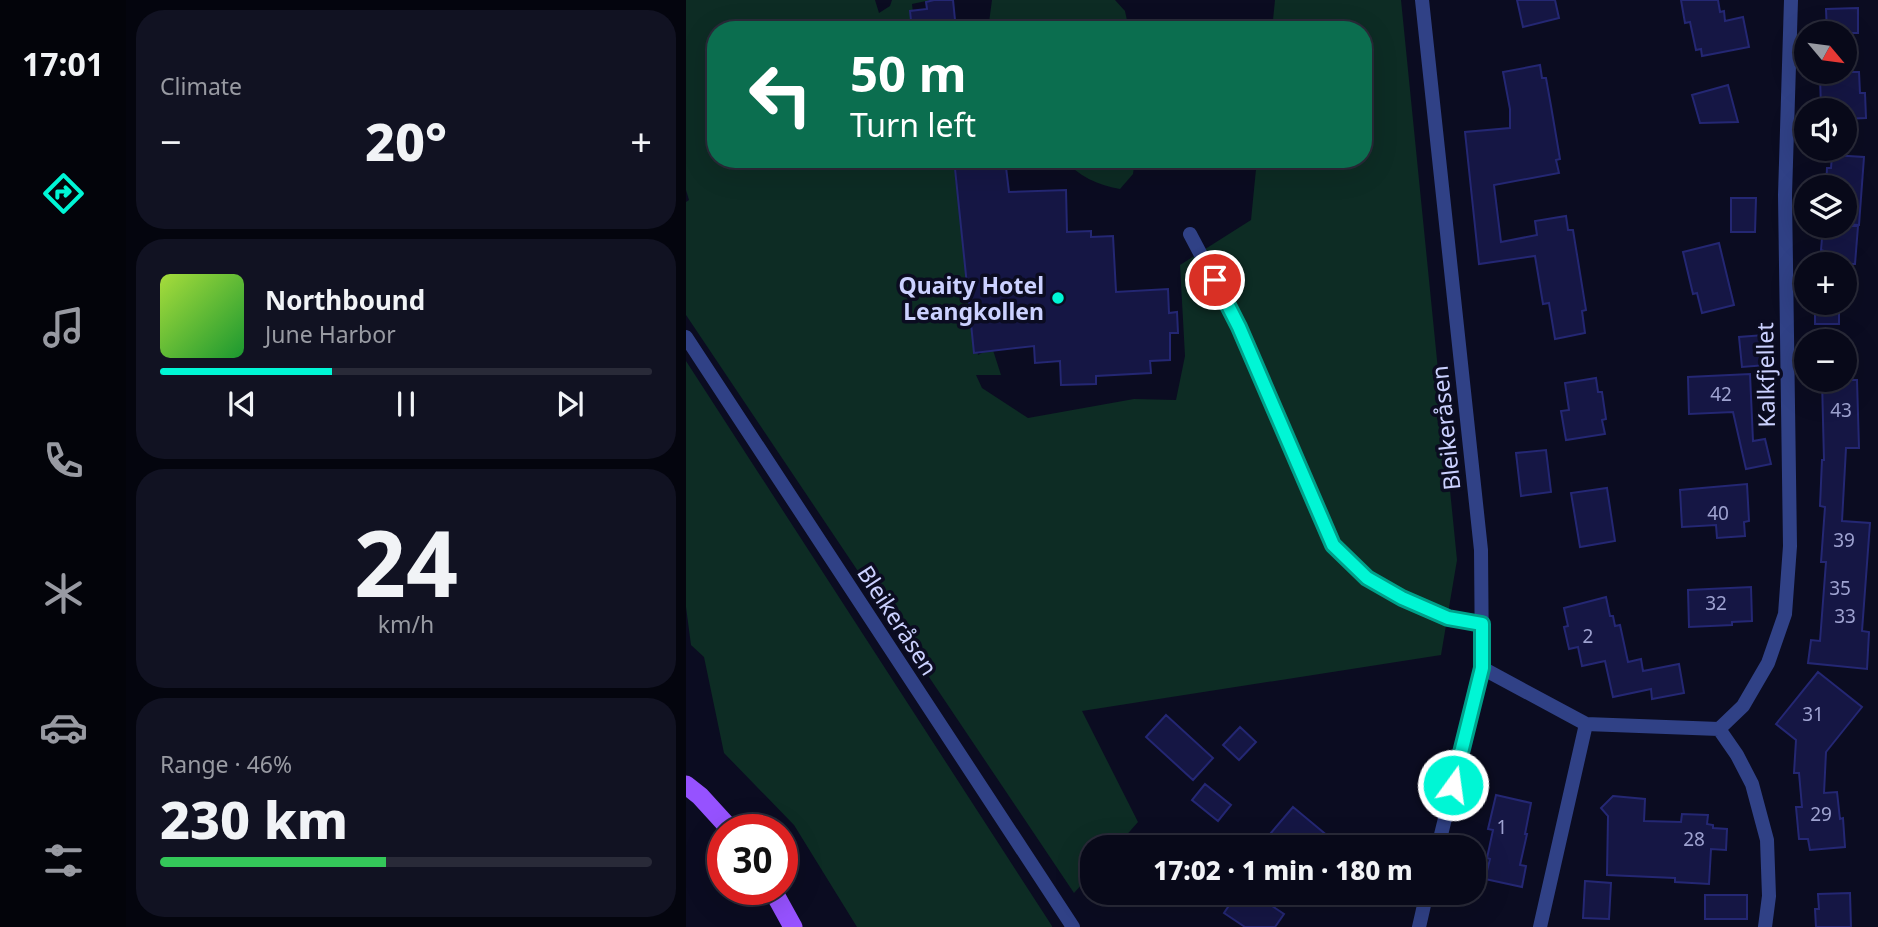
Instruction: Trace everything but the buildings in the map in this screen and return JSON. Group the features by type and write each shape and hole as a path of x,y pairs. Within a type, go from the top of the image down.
{"main road":[{"path":"686,785 716,814"},
{"path":"781,905 793,927"}],"street":[{"name":"Bleikeråsen","path":"1422,0 1481,550 1482,668 1441,835"},
{"name":"Kalkfjellet","path":"1719,729 1742,706 1768,663 1785,614 1790,547 1785,195 1791,0"},
{"path":"1190,234 1239,327 1333,545 1367,578 1402,598 1448,618 1482,624"},
{"name":"Bleikeråsen","path":"686,337 1073,927"},
{"path":"1482,668 1586,724 1719,729 1752,784 1768,840 1769,896 1765,927"},
{"path":"1540,927 1586,724"},
{"path":"1419,927 1424,905"}],"green space":[{"path":"686,0 875,0 879,13 890,6 892,0 931,0 912,4 914,21 707,21 707,168 954,168 978,355 992,347 1001,375 976,375 982,388 1028,418 1134,399 1176,400 1185,356 1180,265 1251,220 1256,168 1372,168 1372,21 1273,21 1275,0 1401,0 1457,560 1441,655 1082,711 1138,822 1127,835 1080,835 1080,886 1074,893 686,315 686,202 689,200 686,190"},
{"path":"992,0 1115,0 1125,11 1127,21 989,21"},
{"path":"1073,168 1134,168 1133,174 1120,189 1089,179"},
{"path":"686,361 1052,927 857,927 798,831 798,814 783,814 724,753 704,657 691,645 686,607"}],"place":[{"name":"Quaity Hotel Leangkollen","path":"1058,298"}],"route":[{"path":"1215,280 1239,327 1333,545 1367,578 1402,598 1448,618 1482,624 1482,668 1453,785"}]}
